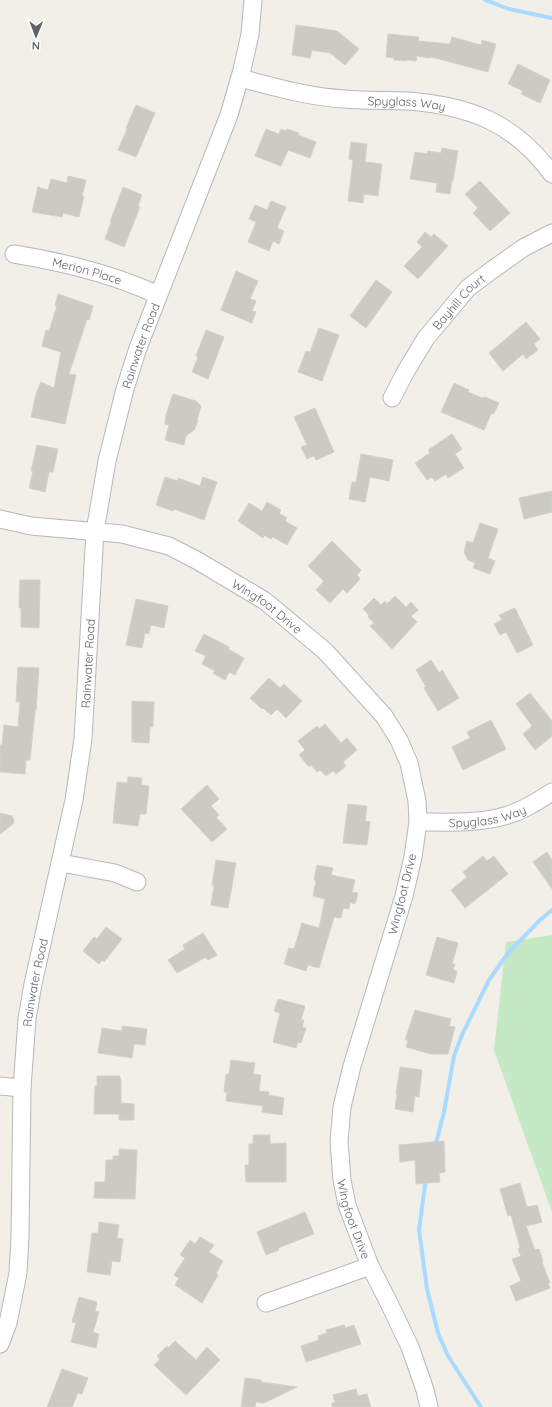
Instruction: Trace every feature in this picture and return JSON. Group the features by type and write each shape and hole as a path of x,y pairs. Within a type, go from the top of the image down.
{"street":[{"name":"Rainwater Road","path":"0,1344 8,1323 18,1273 20,1237 22,1088 27,1019 33,984 74,800 83,740 95,531 107,461 116,421 134,362 158,295 212,162 229,115 240,78 250,34 254,0"},
{"name":"Spyglass Way","path":"240,78 289,91 320,96 344,99 407,101 434,104 476,114 497,124 520,139 540,158 552,174"},
{"name":"Bayhill Court","path":"392,398 426,338 468,288 523,248 552,233"},
{"name":"Merion Place","path":"14,254 41,258 81,267 140,287 158,295"},
{"name":"Wingfoot Drive","path":"0,519 31,526 122,534 169,546 198,560 265,601 324,650 384,716 399,740 409,763 417,801 418,822 413,857 404,896 352,1066 342,1108 339,1141 342,1180 347,1205 370,1266 410,1346 425,1390 429,1407"},
{"name":"Spyglass Way","path":"418,822 483,820 509,815 533,804 552,792"},
{"path":"61,863 115,873 137,882"},
{"path":"0,1086 22,1088"},
{"path":"266,1303 370,1266"}],"green space":[{"path":"552,935 552,1212 494,1050 506,942"}],"building":[{"path":"296,25 337,31 359,49 345,65 330,53 312,50 310,58 292,55"},
{"path":"388,34 419,37 418,41 450,44 452,37 481,45 482,40 496,44 488,72 431,57 417,56 416,61 406,61 394,60 394,58 386,57"},
{"path":"518,64 550,80 540,103 521,94 523,91 508,84"},
{"path":"136,105 155,113 136,157 118,150"},
{"path":"266,129 279,134 281,129 286,131 287,129 299,133 298,135 316,142 310,158 288,150 281,166 255,156"},
{"path":"351,142 367,144 365,162 382,164 378,196 364,194 363,203 348,201 353,160 349,159"},
{"path":"442,148 458,151 450,194 436,192 437,183 410,179 415,152 427,154 428,151 441,153"},
{"path":"68,176 86,180 79,217 63,213 62,217 32,212 38,187 48,190 51,179 67,183"},
{"path":"480,181 510,213 490,231 473,213 478,208 465,194"},
{"path":"123,187 142,195 138,206 140,207 124,247 105,239"},
{"path":"271,201 286,207 277,228 284,231 279,244 273,241 269,251 248,242 256,222 249,219 255,205 267,210"},
{"path":"425,232 431,237 434,234 448,246 418,279 404,266 422,247 417,242"},
{"path":"236,271 258,281 250,299 256,301 252,311 256,312 252,323 221,310"},
{"path":"376,280 392,292 366,328 350,316"},
{"path":"58,294 93,306 89,320 87,319 69,374 76,375 65,424 31,417 36,394 41,382 54,388 61,352 42,346 46,330 49,331 57,306 55,306"},
{"path":"526,322 540,339 534,344 538,350 526,359 523,354 503,371 489,353"},
{"path":"319,328 339,335 322,381 298,372 306,351 310,352"},
{"path":"206,330 224,337 208,379 192,372 198,357 196,356"},
{"path":"454,383 469,390 468,392 499,403 494,413 491,414 484,430 441,412"},
{"path":"173,394 196,401 201,406 198,421 194,430 186,436 184,445 165,440 169,425 165,424 166,415"},
{"path":"315,408 334,452 316,460 314,456 307,459 301,447 307,445 294,417"},
{"path":"452,434 462,449 455,454 464,468 448,478 446,474 435,481 432,477 427,480 415,463 430,453 428,450"},
{"path":"37,445 58,449 53,472 49,472 45,492 29,488"},
{"path":"361,454 393,460 389,481 370,477 365,502 349,499 352,482 356,482"},
{"path":"165,477 178,481 178,478 200,486 203,477 217,482 204,520 174,509 173,511 156,505"},
{"path":"552,491 552,512 524,519 519,498"},
{"path":"267,502 281,510 279,513 287,518 285,521 297,528 287,545 273,537 271,539 264,535 263,538 238,521 249,503 262,511"},
{"path":"480,523 498,529 488,558 495,561 490,574 473,568 475,563 468,560 464,552 467,541 473,543"},
{"path":"332,541 361,570 357,575 360,579 347,593 343,589 330,603 316,590 324,581 308,566"},
{"path":"20,580 40,580 39,628 21,627 21,608 19,608"},
{"path":"395,596 406,607 411,602 418,610 411,616 417,622 392,649 370,626 374,623 363,609 374,598 381,605 385,601 387,604"},
{"path":"136,599 168,606 164,628 151,625 149,634 145,633 142,648 126,645"},
{"path":"515,608 533,645 517,653 506,632 500,635 494,624 502,620 499,615"},
{"path":"204,634 229,647 228,649 244,658 235,675 229,672 225,680 213,673 215,671 202,664 206,656 195,651"},
{"path":"431,660 439,673 442,670 459,698 438,711 424,688 426,687 416,670"},
{"path":"18,667 39,668 36,711 30,760 26,760 25,774 0,772 0,745 2,745 4,725 18,727 20,702 16,702"},
{"path":"269,678 280,688 284,684 302,701 286,718 277,709 271,715 250,698"},
{"path":"530,693 552,721 552,736 535,750 523,734 532,726 516,704"},
{"path":"132,701 154,702 153,727 150,726 149,743 132,742"},
{"path":"491,720 506,749 463,770 452,747 470,738 467,732"},
{"path":"325,724 341,743 347,738 357,750 343,762 346,766 336,774 333,771 326,776 320,770 317,772 311,765 309,767 299,755 305,750 298,741 317,726 319,729"},
{"path":"128,777 142,778 141,785 149,786 146,814 140,814 138,826 113,823 117,782 127,783"},
{"path":"207,785 219,799 211,806 219,815 216,817 227,829 212,842 181,809"},
{"path":"348,804 367,806 365,821 370,822 367,845 343,843"},
{"path":"0,813 12,816 14,820 13,824 0,834"},
{"path":"547,852 552,860 552,889 533,862"},
{"path":"483,856 487,861 494,856 508,874 465,908 451,890 467,877 463,872"},
{"path":"216,860 236,863 228,908 211,905 214,886 212,885"},
{"path":"317,865 333,868 331,875 355,880 352,892 358,893 355,904 350,902 349,909 343,908 341,918 334,917 319,968 308,965 306,971 284,964 289,948 294,949 302,923 319,928 325,899 313,896"},
{"path":"106,927 122,939 104,962 102,960 99,964 83,951 94,937 97,939"},
{"path":"203,933 217,955 208,960 206,957 177,973 168,960 185,949 183,945"},
{"path":"437,937 458,943 452,964 455,964 453,970 457,971 454,983 426,975"},
{"path":"278,999 305,1006 301,1020 304,1020 302,1027 306,1028 301,1043 298,1042 296,1048 273,1042 280,1013 274,1011"},
{"path":"415,1010 451,1019 449,1026 455,1027 448,1054 431,1054 406,1047 408,1040 405,1040"},
{"path":"122,1026 147,1029 145,1045 134,1044 132,1058 98,1053 102,1028 122,1031"},
{"path":"231,1060 255,1063 253,1074 261,1075 259,1091 269,1092 268,1095 284,1098 282,1115 262,1112 263,1106 226,1101 227,1092 224,1092 226,1074 229,1074"},
{"path":"400,1067 422,1070 419,1097 415,1096 413,1112 395,1109"},
{"path":"97,1076 120,1076 121,1103 134,1104 134,1120 119,1120 119,1114 94,1114 95,1086 97,1086"},
{"path":"253,1135 270,1135 270,1144 286,1143 286,1182 246,1182 245,1165 249,1165 249,1144 253,1144"},
{"path":"444,1141 445,1172 439,1173 440,1182 416,1184 415,1160 400,1162 399,1145"},
{"path":"119,1149 137,1150 135,1199 94,1198 95,1182 105,1182 106,1160 113,1160 113,1156 119,1156"},
{"path":"520,1183 527,1207 537,1205 542,1222 526,1226 535,1250 539,1249 550,1283 548,1283 550,1288 516,1301 510,1286 521,1281 512,1259 521,1256 518,1249 520,1248 511,1215 508,1216 500,1189"},
{"path":"305,1212 314,1234 278,1248 279,1250 266,1255 257,1232"},
{"path":"99,1222 119,1225 117,1238 123,1239 120,1262 112,1261 110,1275 87,1272 92,1233 98,1233"},
{"path":"200,1237 214,1245 209,1252 223,1261 216,1274 218,1275 202,1303 175,1285 179,1278 174,1275 185,1258 180,1255 190,1240 195,1244"},
{"path":"79,1297 97,1302 95,1311 99,1312 93,1332 99,1334 96,1348 71,1342 76,1323 72,1322"},
{"path":"344,1325 345,1328 354,1325 361,1344 306,1362 301,1346 319,1340 318,1336 327,1333 326,1330"},
{"path":"175,1341 196,1360 207,1347 220,1360 186,1395 154,1365 160,1359 157,1356 167,1346 168,1348"},
{"path":"62,1369 88,1378 82,1394 78,1393 72,1407 47,1407"},
{"path":"245,1378 261,1380 261,1382 297,1387 264,1403 256,1402 255,1407 241,1407"},
{"path":"356,1389 358,1396 367,1394 371,1407 332,1407 332,1403 335,1403 333,1395"}],"waterway":[{"path":"485,0 509,9 552,18"},
{"path":"435,1147 444,1112 454,1056 462,1035 489,980 508,953 540,920 552,910"},
{"path":"426,1178 419,1230 427,1289 438,1333 448,1356 481,1407"}]}
